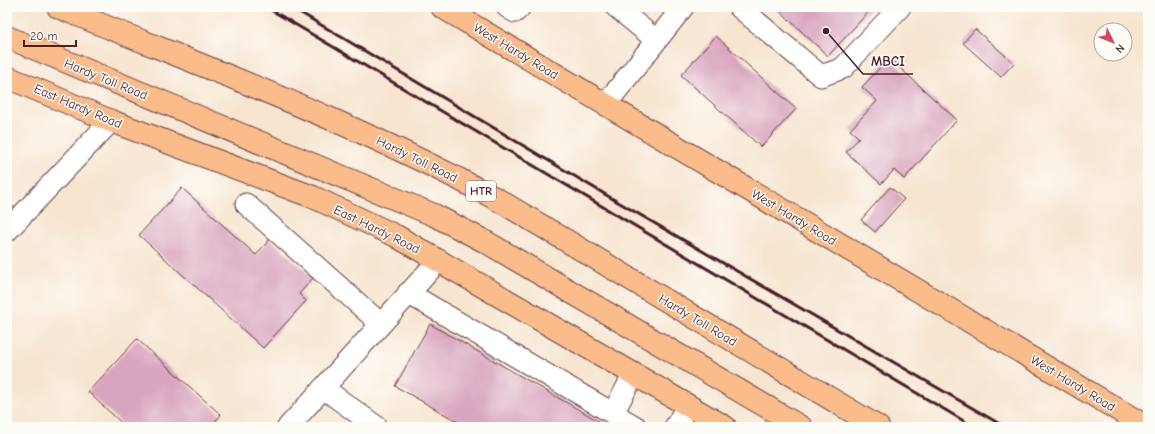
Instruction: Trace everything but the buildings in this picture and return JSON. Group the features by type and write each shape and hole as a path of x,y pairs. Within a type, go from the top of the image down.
{"main road":[{"name":"Hardy Toll Road","path":"58,7 340,123 448,172 500,201 878,427"},
{"name":"West Hardy Road","path":"442,7 1146,424"},
{"name":"Hardy Toll Road","path":"7,37 434,214 486,242 801,427"},
{"name":"East Hardy Road","path":"7,77 112,121 313,197 396,236 725,427"}],"lane":[{"path":"506,7 515,12 520,7"},
{"path":"616,7 656,40"},
{"path":"606,104 683,7"},
{"path":"739,7 821,76 843,68 900,7"},
{"path":"7,231 112,121"},
{"path":"246,204 381,324"},
{"path":"288,427 439,260"},
{"path":"408,294 636,427"},
{"path":"612,413 634,374"},
{"path":"323,388 377,427"},
{"path":"675,427 688,405"}],"railway":[{"path":"266,7 974,427"},
{"path":"291,7 618,202 1005,427"}],"place":[{"name":"MBCI","path":"826,31"}]}
